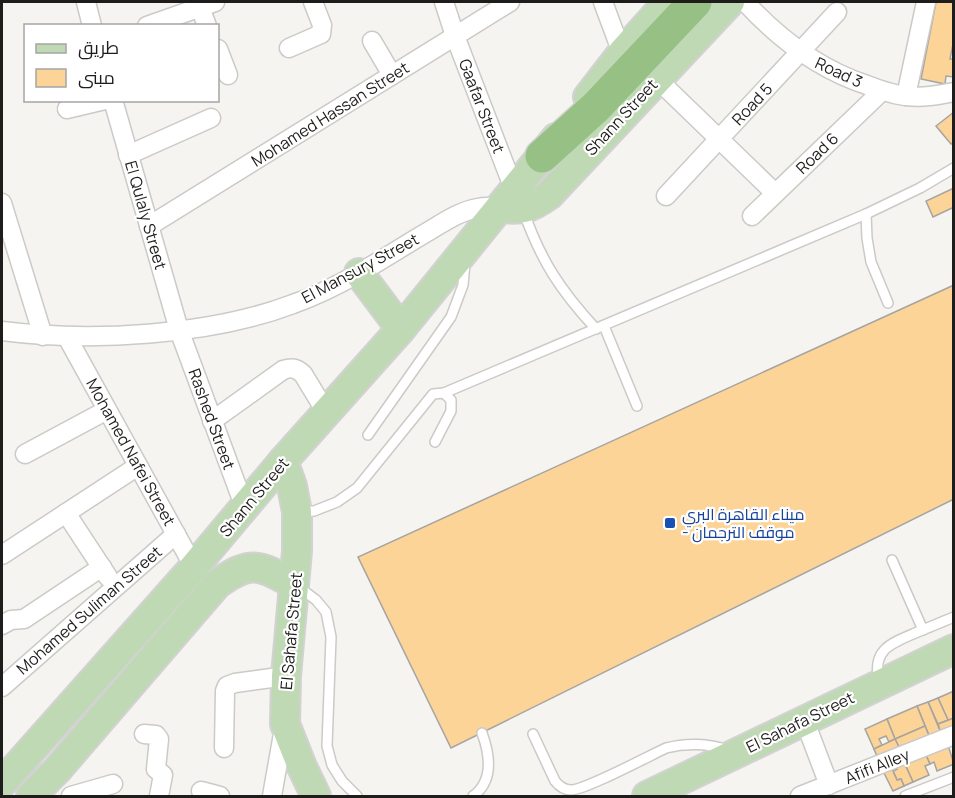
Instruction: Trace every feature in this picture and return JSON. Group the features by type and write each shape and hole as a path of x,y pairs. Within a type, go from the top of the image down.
{"highway":[{"path":"542,156 583,120 621,67 695,2"}],"main road":[{"path":"621,67 668,2"},
{"name":"Shann Street","path":"513,202 535,204 549,195 730,2"},
{"name":"Shann Street","path":"2,783 222,536 326,412 402,329 465,251 513,202 542,156"},
{"path":"359,273 402,329"},
{"name":"El Sahafa Street","path":"284,461 297,512 297,551 286,676 285,724 316,796"},
{"path":"222,536 248,566"},
{"path":"31,796 57,770 217,584 233,572 248,566 262,567 294,584"},
{"name":"El Sahafa Street","path":"647,796 954,649"}],"street":[{"path":"86,2 92,24"},
{"path":"289,48 321,34 322,25 313,2"},
{"name":"Gaafar Street","path":"444,2 513,202"},
{"name":"Mohamed Hassan Street","path":"149,226 510,2"},
{"path":"603,2 621,67"},
{"name":"Road 3","path":"745,2 761,20 800,52 849,79 882,91 906,96 930,97 954,92"},
{"path":"906,96 926,2"},
{"path":"152,24 207,4 207,24"},
{"name":"Road 5","path":"666,196 837,12"},
{"path":"372,41 392,75"},
{"path":"219,52 228,75"},
{"path":"657,80 775,194"},
{"name":"Road 6","path":"752,216 882,91"},
{"path":"67,109 97,102"},
{"name":"El Qulaly Street","path":"114,102 179,330"},
{"path":"128,154 212,118"},
{"name":"El Mansury Street","path":"2,331 67,337 179,330 255,316 292,305 359,273 455,215 476,208 513,202"},
{"path":"2,204 43,336"},
{"name":"Rashed Street","path":"179,330 244,508"},
{"name":"Mohamed Nafei Street","path":"67,337 194,567"},
{"path":"212,421 290,367 303,374 326,412"},
{"path":"25,454 107,410"},
{"path":"2,555 138,466"},
{"path":"66,513 115,587"},
{"name":"Mohamed Suliman Street","path":"2,687 176,534"},
{"path":"2,625 8,621 24,618 102,567"},
{"path":"224,748 227,686 286,676"},
{"path":"804,719 831,790"},
{"path":"272,796 285,724"},
{"path":"144,734 156,735 159,739 156,769 163,775 159,796"},
{"name":"Afifi Alley","path":"800,796 831,790 954,735"},
{"path":"57,770 70,796 113,784"},
{"path":"201,791 220,796"}],"lane":[{"path":"297,512 314,511 337,502 357,488 433,394 444,393 866,214 920,188 954,168"},
{"path":"513,202 545,263 577,308 600,328 637,406"},
{"path":"866,214 871,262 888,303"},
{"path":"368,435 451,317 463,285 465,251"},
{"path":"435,442 451,411 451,400 444,393"},
{"path":"892,560 923,630"},
{"path":"294,584 316,600 326,612 331,637 327,746 332,765 342,781 357,796"},
{"path":"879,684 876,669 880,655 889,644 954,618"},
{"path":"473,796 481,791 489,772 489,752 482,733"},
{"path":"532,734 555,781 560,788 571,790 586,786 676,745 703,743 738,752"},
{"path":"905,796 954,777"}],"building":[{"path":"936,2 954,2 954,39 950,59 954,59 954,77 946,76 945,84 921,79"},
{"path":"954,112 954,142 951,144 936,126"},
{"path":"954,188 954,211 952,208 933,217 926,201"},
{"name":"ميناء القاهرة البري - موقف الترجمان","path":"954,285 954,499 451,748 358,557"},
{"path":"954,691 954,718 948,720 938,698"},
{"path":"938,698 948,720 938,724 928,702"},
{"path":"928,702 941,733 930,738 917,706"},
{"path":"917,706 925,726 895,739 887,719"},
{"path":"954,718 954,728 941,733 938,724"},
{"path":"887,719 895,739 889,742 886,736 879,739 882,745 874,749 865,729"},
{"path":"925,726 930,738 901,751 895,739"},
{"path":"895,739 901,751 879,761 874,749"},
{"path":"947,742 954,764 937,771 934,762 930,764 924,751"},
{"path":"924,751 930,764 925,766 929,775 913,782 903,760"},
{"path":"903,760 913,782 904,786 901,779 897,780 893,771 897,769 894,764"},
{"path":"894,764 897,769 893,771 897,780 901,779 904,786 893,791 882,769"}],"place":[{"name":"ميناء القاهرة البري - موقف الترجمان","path":"670,523"}]}
